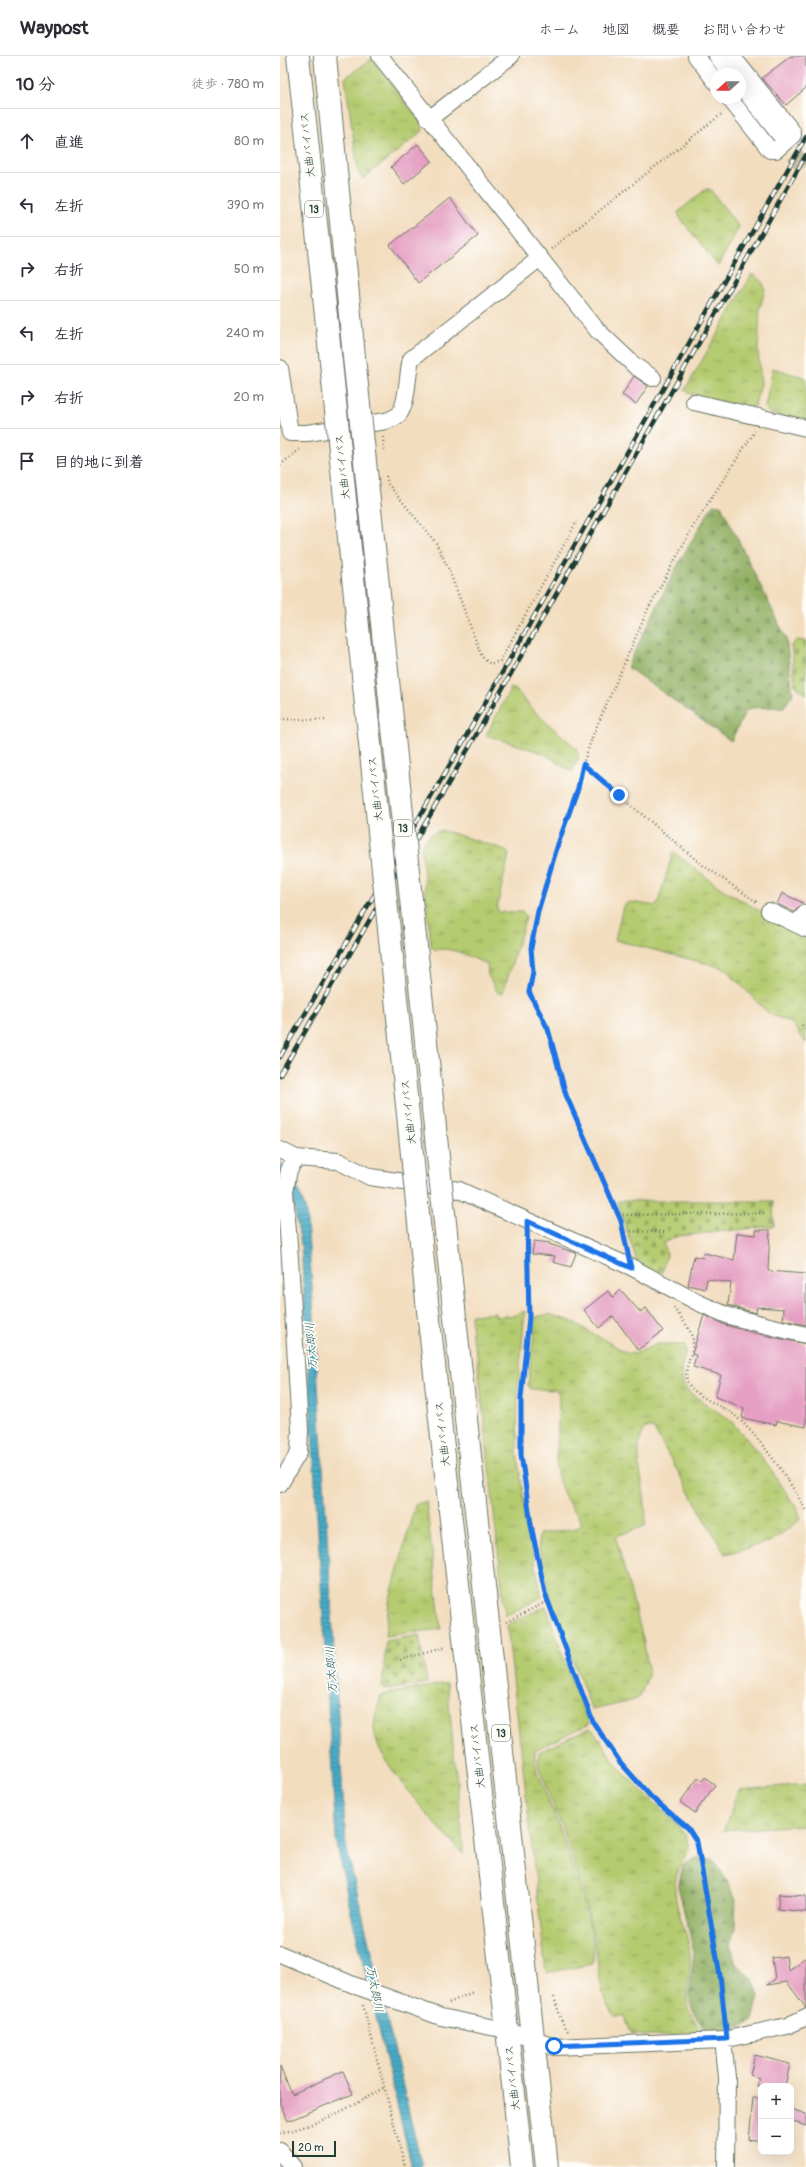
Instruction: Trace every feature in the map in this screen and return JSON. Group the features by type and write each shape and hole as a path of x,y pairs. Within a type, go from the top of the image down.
{"highway":[{"name":"大曲バイパス","path":"298,56 331,362 427,1301 522,2167"},
{"name":"大曲バイパス","path":"325,56 354,357 453,1299 547,2167"}],"street":[{"path":"380,56 597,330 636,366 652,378"},
{"path":"429,119 511,56"},
{"path":"696,56 710,74"},
{"path":"717,56 726,68"},
{"path":"732,56 742,68"},
{"path":"733,104 770,150 776,150 793,135 792,131 746,74"},
{"path":"746,92 780,135"},
{"path":"280,368 290,433 307,433 382,422 398,416 404,406 407,372 411,359 540,258"},
{"path":"694,402 806,428"},
{"path":"769,911 803,922"},
{"path":"280,1150 293,1164 338,1162 370,1177 459,1190 631,1268 699,1303 729,1316 806,1335"},
{"path":"280,1484 299,1452 300,1430 290,1251 285,1191 293,1164"},
{"path":"280,1954 357,1986 389,1996 442,2017 506,2030 554,2046 725,2040 787,2026 806,2017"},
{"path":"725,2040 727,2077 726,2167"},
{"path":"280,2151 293,2167"}],"path":[{"path":"540,258 727,104"},
{"path":"631,1268 618,1215 566,1095 548,1029 529,992 533,972 531,948 538,911 558,844 578,788 583,764 592,735 648,609 694,525 762,418"},
{"path":"382,422 384,452"},
{"path":"280,465 301,449 307,433"},
{"path":"385,475 388,484 436,543 449,570 482,657 490,664 500,661 576,521"},
{"path":"280,719 327,720"},
{"path":"583,764 700,863 769,911"},
{"path":"802,1025 806,1030"},
{"path":"618,1215 766,1213"},
{"path":"527,1221 529,1317 521,1398 521,1454 531,1525 548,1601 593,1722 620,1762 652,1798 688,1828 697,1842 720,1976 725,2040"},
{"path":"623,1231 664,1232"},
{"path":"672,1305 692,1335 693,1342 686,1370 689,1384 699,1393 734,1415 752,1433 778,1467 806,1511"},
{"path":"506,1622 548,1601"},
{"path":"400,1660 446,1648"},
{"path":"357,1986 367,2014 405,2167"},
{"path":"454,2000 473,1992"},
{"path":"554,1997 562,2022"},
{"path":"280,2133 304,2128 330,2118 385,2087"}],"green space":[{"path":"372,59 421,122 423,131 363,179 358,171 345,78"},
{"path":"706,189 710,189 739,227 718,266 680,218 678,212"},
{"path":"752,274 762,281 765,289 760,308 758,352 761,384 754,407 745,407 690,394 685,390"},
{"path":"773,368 806,378 806,422 769,413 765,407"},
{"path":"713,504 721,505 786,638 793,694 784,707 752,708 746,711 731,741 627,667 677,566"},
{"path":"797,640 806,641 806,695 795,685 791,645"},
{"path":"511,688 516,690 537,714 576,748 579,757 572,772 543,753 486,735"},
{"path":"442,830 503,849 509,854 497,908 499,912 523,912 526,917 503,993 498,993 488,975 487,964 456,951 443,949 436,950 431,947 421,845 431,834"},
{"path":"673,852 722,889 764,913 806,934 806,1043 792,1023 769,1014 724,968 615,940 623,906 630,902 657,906"},
{"path":"617,1201 773,1201 774,1226 678,1236 663,1243 667,1255 661,1278 637,1262"},
{"path":"525,1311 518,1387 517,1452 527,1523 542,1597 505,1616 477,1355 472,1336 471,1315 495,1313 496,1317 515,1315"},
{"path":"549,1314 571,1321 627,1353 634,1354 657,1344 684,1345 686,1350 681,1369 683,1384 690,1393 731,1421 762,1457 798,1510 801,1519 772,1541 725,1554 653,1428 645,1428 641,1439 639,1463 645,1502 645,1526 619,1535 616,1538 643,1638 649,1673 640,1697 631,1701 592,1710 551,1603 538,1544 539,1534 577,1528 582,1524 566,1498 557,1474 556,1456 559,1396 556,1390 531,1389 528,1385 536,1317"},
{"path":"426,1501 441,1629 385,1636 389,1602 415,1505"},
{"path":"546,1606 573,1685 589,1724 535,1750 535,1764 562,1835 582,1897 590,1925 593,1948 592,1964 546,1973 507,1625"},
{"path":"419,1635 427,1683 387,1690 382,1687 386,1641"},
{"path":"447,1683 464,1855 426,1813 397,1776 385,1758 377,1742 374,1729 375,1716 381,1695"},
{"path":"589,1728 594,1731 619,1769 671,1818 686,1836 689,1850 677,1874 675,1890 677,1906 689,1945 690,1964 687,1999 693,2018 700,2029 698,2036 644,2036 631,2033 625,2017 615,2017 606,2003 600,1983 595,1945 585,1899 563,1831 538,1765 539,1752"},
{"path":"806,1784 806,1825 724,1830 729,1820 735,1797 739,1790"},
{"path":"698,1857 713,1859 726,1879 736,1900 735,1928 730,1945 736,1964 753,1979 759,1996 753,2020 741,2026 707,2032 695,2016 689,1995 694,1952 678,1887 683,1865"}],"water":[{"name":"万太郎川","path":"280,1161 296,1184 306,1210 312,1284 346,1845 422,2167 412,2167 350,1909 336,1840 301,1244 293,1202 280,1180"}],"building":[{"path":"791,56 806,56 806,88 786,105 762,78"},
{"path":"418,144 432,161 404,184 391,167"},
{"path":"450,198 478,236 418,283 390,245"},
{"path":"634,376 648,386 636,404 622,395"},
{"path":"782,893 803,903 802,905 794,912 777,904"},
{"path":"756,1230 770,1230 768,1271 806,1274 806,1325 783,1320 784,1309 757,1307 756,1313 728,1305 731,1283 707,1279 705,1289 688,1285 694,1256 703,1258 704,1253 734,1260 737,1233 756,1235"},
{"path":"534,1241 550,1243 549,1244 576,1253 571,1267 553,1262 555,1256 532,1254"},
{"path":"621,1290 640,1312 646,1308 663,1331 638,1350 613,1316 599,1328 584,1310 608,1291 613,1297"},
{"path":"704,1315 725,1325 806,1344 806,1427 777,1421 776,1425 742,1418 744,1408 715,1397 721,1375 693,1367 696,1355 692,1354"},
{"path":"705,1777 715,1785 695,1813 680,1802 698,1778 702,1781"},
{"path":"779,1894 806,1896 806,1912 778,1909"},
{"path":"786,1956 788,1970 806,1957 806,2008 787,1982 767,1985 775,1979 772,1958"},
{"path":"755,2055 790,2064 786,2083 758,2083 757,2086 759,2078 750,2075"},
{"path":"280,2067 292,2094 343,2071 353,2094 288,2121 280,2104"},
{"path":"753,2098 758,2098 758,2142 749,2140"},
{"path":"794,2110 806,2114 806,2126 794,2122"}],"tunnel":[{"path":"780,135 806,170"}],"railway":[{"path":"280,1057 452,761 806,137"},
{"path":"280,1075 459,765 806,155"}],"route":[{"path":"554,2046 727,2039 720,1976 697,1842 688,1828 652,1798 620,1762 593,1722 575,1679 545,1593 531,1525 521,1454 521,1398 529,1317 526,1242 527,1221 631,1268 621,1221 566,1095 548,1029 529,992 533,972 531,948 538,911 558,844 578,788 583,764 619,795"}]}
